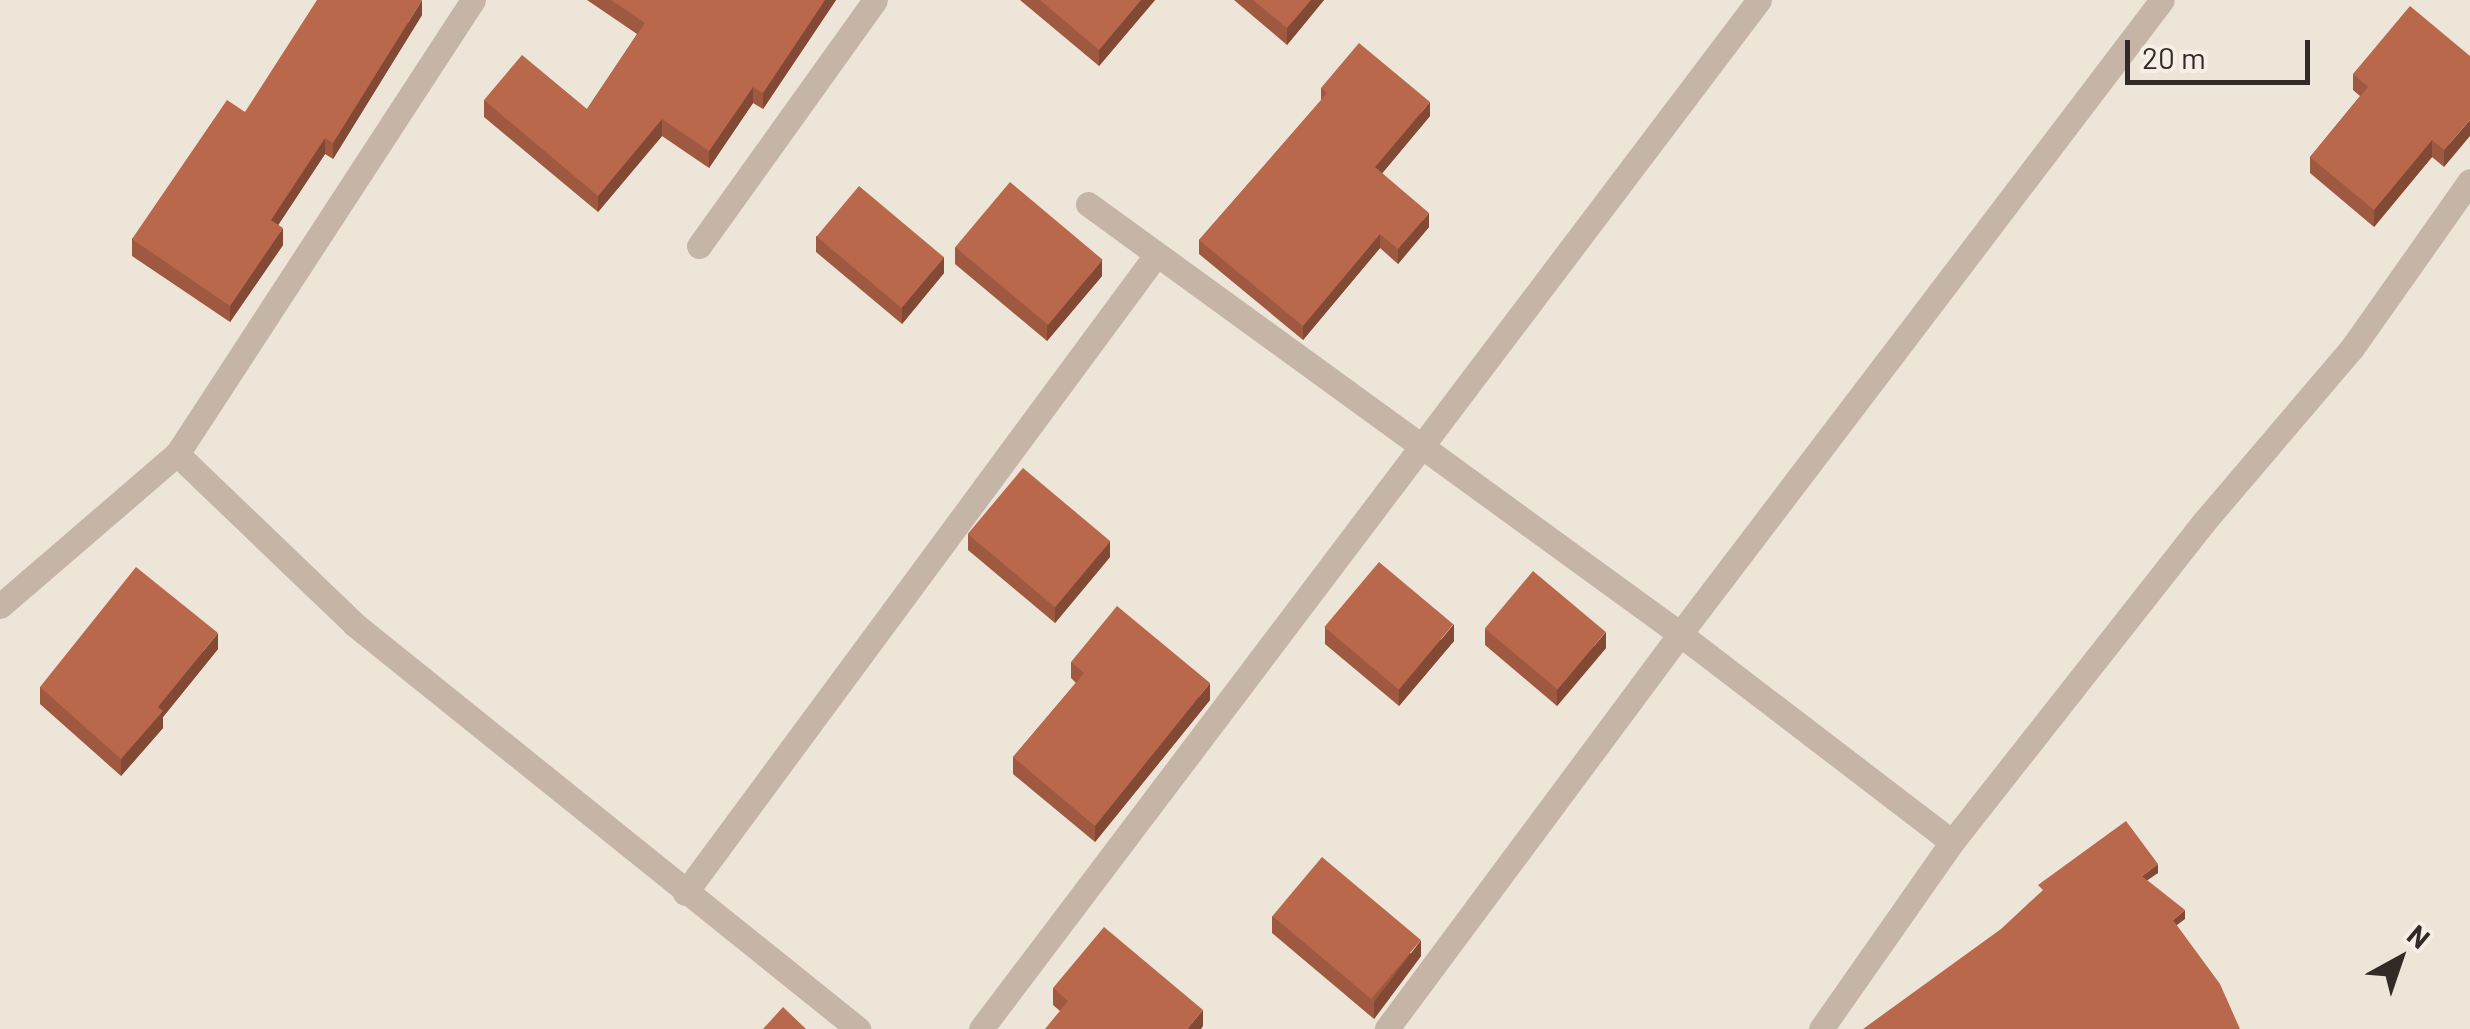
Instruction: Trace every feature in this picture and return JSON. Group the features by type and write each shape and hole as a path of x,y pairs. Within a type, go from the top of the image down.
{"street":[{"path":"0,606 177,454 472,0"},
{"path":"699,246 874,0"},
{"path":"981,1029 1759,0"},
{"path":"1387,1029 1680,634 2162,0"},
{"path":"1821,1029 1952,842 2203,523 2352,348 2470,180"},
{"path":"1088,204 1680,634 1952,842"},
{"path":"686,893 1156,255"},
{"path":"177,454 354,624 858,1029"}],"building":[{"path":"317,0 422,0 333,143 325,138 271,220 283,228 230,306 132,239 227,100 245,112"},
{"path":"611,0 825,0 763,93 753,87 709,151 662,119 598,196 484,100 522,55 587,109 645,23"},
{"path":"1040,0 1141,0 1099,50"},
{"path":"1253,0 1311,0 1287,28"},
{"path":"2410,6 2470,56 2470,120 2444,150 2432,140 2374,210 2310,157 2368,87 2353,74"},
{"path":"1359,43 1430,102 1375,167 1429,213 1398,249 1380,234 1303,326 1199,240 1327,93 1321,88"},
{"path":"1010,182 1103,260 1048,325 955,247"},
{"path":"859,186 944,257 902,308 817,237"},
{"path":"1023,468 1110,541 1055,607 968,534"},
{"path":"1379,562 1453,624 1399,689 1324,627"},
{"path":"136,567 218,633 158,707 163,711 121,759 40,687"},
{"path":"1533,571 1606,632 1558,690 1485,628"},
{"path":"1117,606 1210,683 1095,826 1013,757 1084,673 1071,662"},
{"path":"2126,821 2158,864 2142,876 2185,910 2173,920 2220,984 2240,1029 1863,1029 2001,929 2043,890 2038,885"},
{"path":"1322,857 1421,940 1371,999 1273,916"},
{"path":"1104,927 1203,1010 1187,1029 1045,1029 1068,1001 1053,988"},
{"path":"783,1007 806,1029 763,1029"}]}
